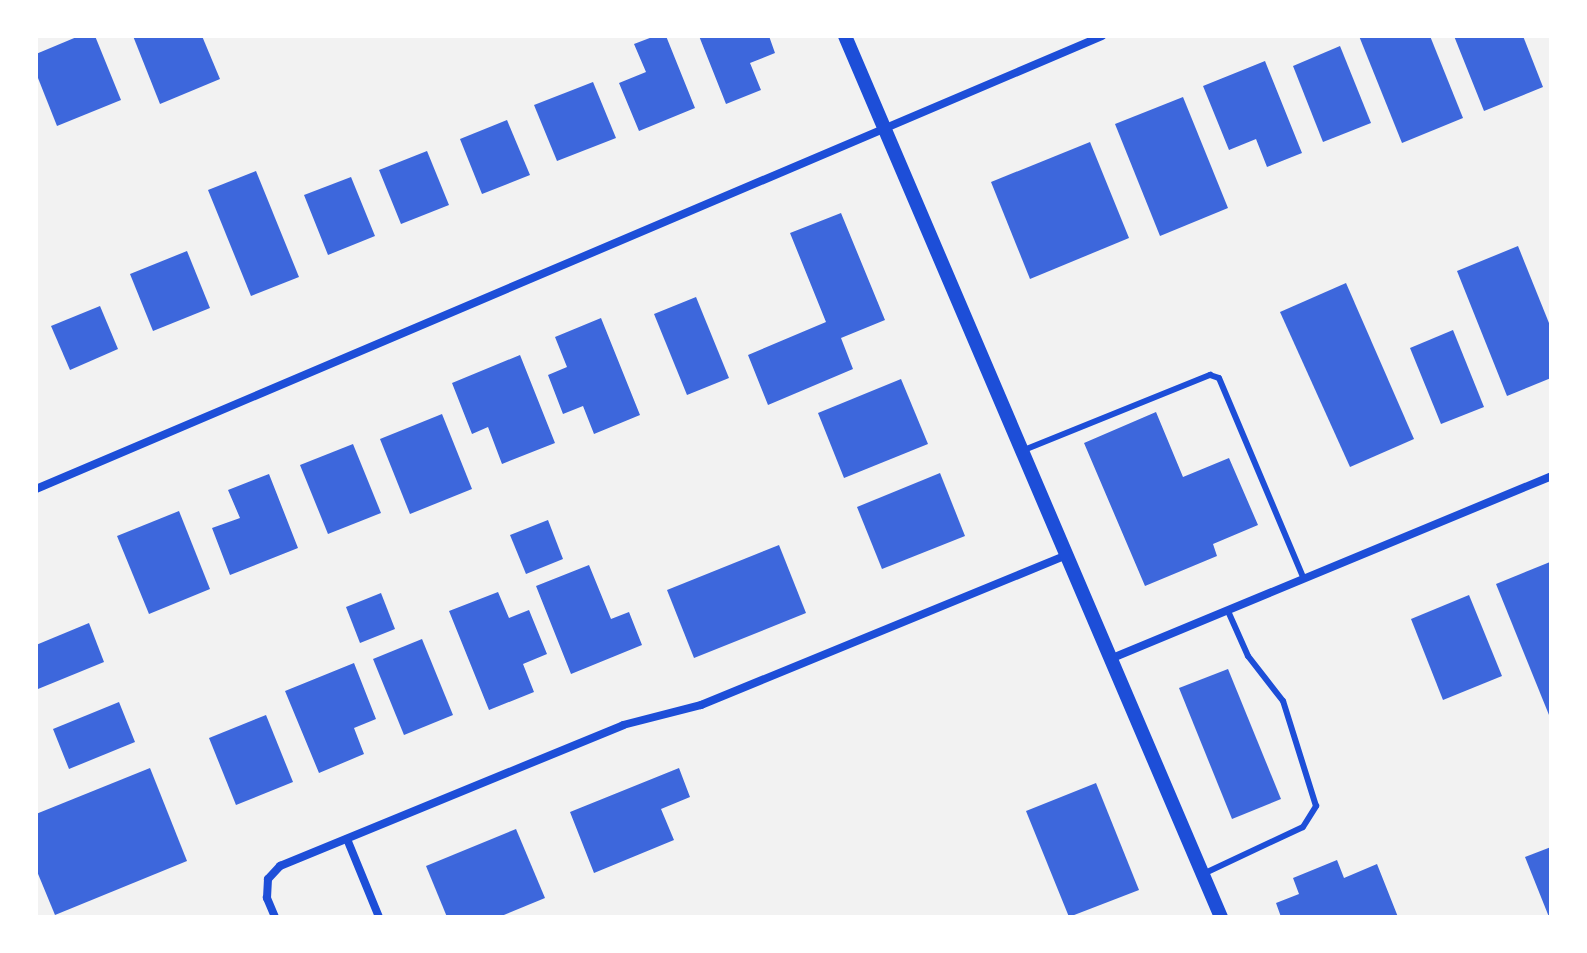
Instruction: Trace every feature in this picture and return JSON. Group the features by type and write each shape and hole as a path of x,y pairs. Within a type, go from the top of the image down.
{"street":[{"path":"845,36 1221,917"},
{"path":"36,489 1102,36"},
{"path":"1110,659 1551,476"},
{"path":"275,917 267,898 268,879 280,866 623,725 701,705 1066,555"},
{"path":"347,839 379,917"}],"lane":[{"path":"1021,451 1210,375 1219,378 1304,579"},
{"path":"1203,874 1303,827 1316,806 1283,701 1248,656 1228,611"}],"building":[{"path":"79,36 95,36 121,100 57,126 36,73 36,54"},
{"path":"133,36 202,36 220,79 160,104"},
{"path":"655,36 666,36 695,108 639,131 619,83 646,72 634,44"},
{"path":"699,36 769,36 775,53 750,63 761,90 726,104"},
{"path":"1359,36 1430,36 1463,118 1402,143"},
{"path":"1454,36 1523,36 1543,87 1484,111"},
{"path":"1340,46 1371,123 1323,142 1293,66"},
{"path":"1265,61 1302,153 1267,167 1256,139 1229,150 1203,86"},
{"path":"593,82 616,138 557,161 534,105"},
{"path":"1183,97 1228,208 1160,236 1115,124"},
{"path":"507,120 530,175 482,194 460,139"},
{"path":"1090,142 1129,238 1030,279 991,182"},
{"path":"427,151 449,205 401,224 379,170"},
{"path":"256,171 299,277 251,296 208,190"},
{"path":"351,177 375,236 328,255 304,195"},
{"path":"841,213 885,320 841,338 853,369 768,405 748,355 826,322 790,233"},
{"path":"1518,246 1551,328 1551,378 1507,396 1457,271"},
{"path":"187,251 210,308 153,331 130,274"},
{"path":"1346,283 1414,439 1350,467 1280,312"},
{"path":"696,297 729,378 687,395 654,314"},
{"path":"100,306 118,349 70,370 51,326"},
{"path":"601,318 640,415 594,434 583,406 563,414 548,375 567,367 555,337"},
{"path":"1453,330 1484,407 1441,424 1410,348"},
{"path":"520,355 555,443 502,464 488,427 472,434 452,383"},
{"path":"901,379 928,444 844,478 818,413"},
{"path":"1156,412 1183,477 1229,458 1258,525 1213,544 1217,556 1145,586 1084,443"},
{"path":"442,414 472,489 410,514 380,439"},
{"path":"353,444 381,513 328,534 300,465"},
{"path":"940,473 965,536 882,569 857,507"},
{"path":"269,474 298,548 230,575 212,528 240,518 228,490"},
{"path":"179,511 210,589 149,614 117,536"},
{"path":"548,520 563,559 526,574 510,535"},
{"path":"779,545 806,613 694,658 667,590"},
{"path":"1550,562 1551,714 1549,715 1496,584"},
{"path":"589,565 611,619 629,612 642,645 571,674 536,586"},
{"path":"498,592 509,618 529,610 547,654 523,664 534,692 489,710 449,611"},
{"path":"381,593 395,629 360,643 346,607"},
{"path":"1469,595 1502,676 1443,700 1411,619"},
{"path":"89,623 104,662 38,689 36,645"},
{"path":"422,639 453,715 404,735 373,659"},
{"path":"354,663 376,719 354,728 364,754 319,773 285,691"},
{"path":"1228,669 1281,799 1232,819 1179,688"},
{"path":"119,702 135,742 69,769 53,729"},
{"path":"266,715 293,782 236,805 209,738"},
{"path":"150,768 187,861 55,915 36,869 36,814"},
{"path":"679,768 690,797 661,809 674,840 594,873 570,812"},
{"path":"1096,783 1139,890 1069,917 1026,811"},
{"path":"516,829 545,898 499,917 447,917 426,866"},
{"path":"1551,847 1551,917 1549,917 1525,857"},
{"path":"1337,860 1344,878 1377,864 1398,917 1281,917 1276,903 1299,894 1293,878"}]}
